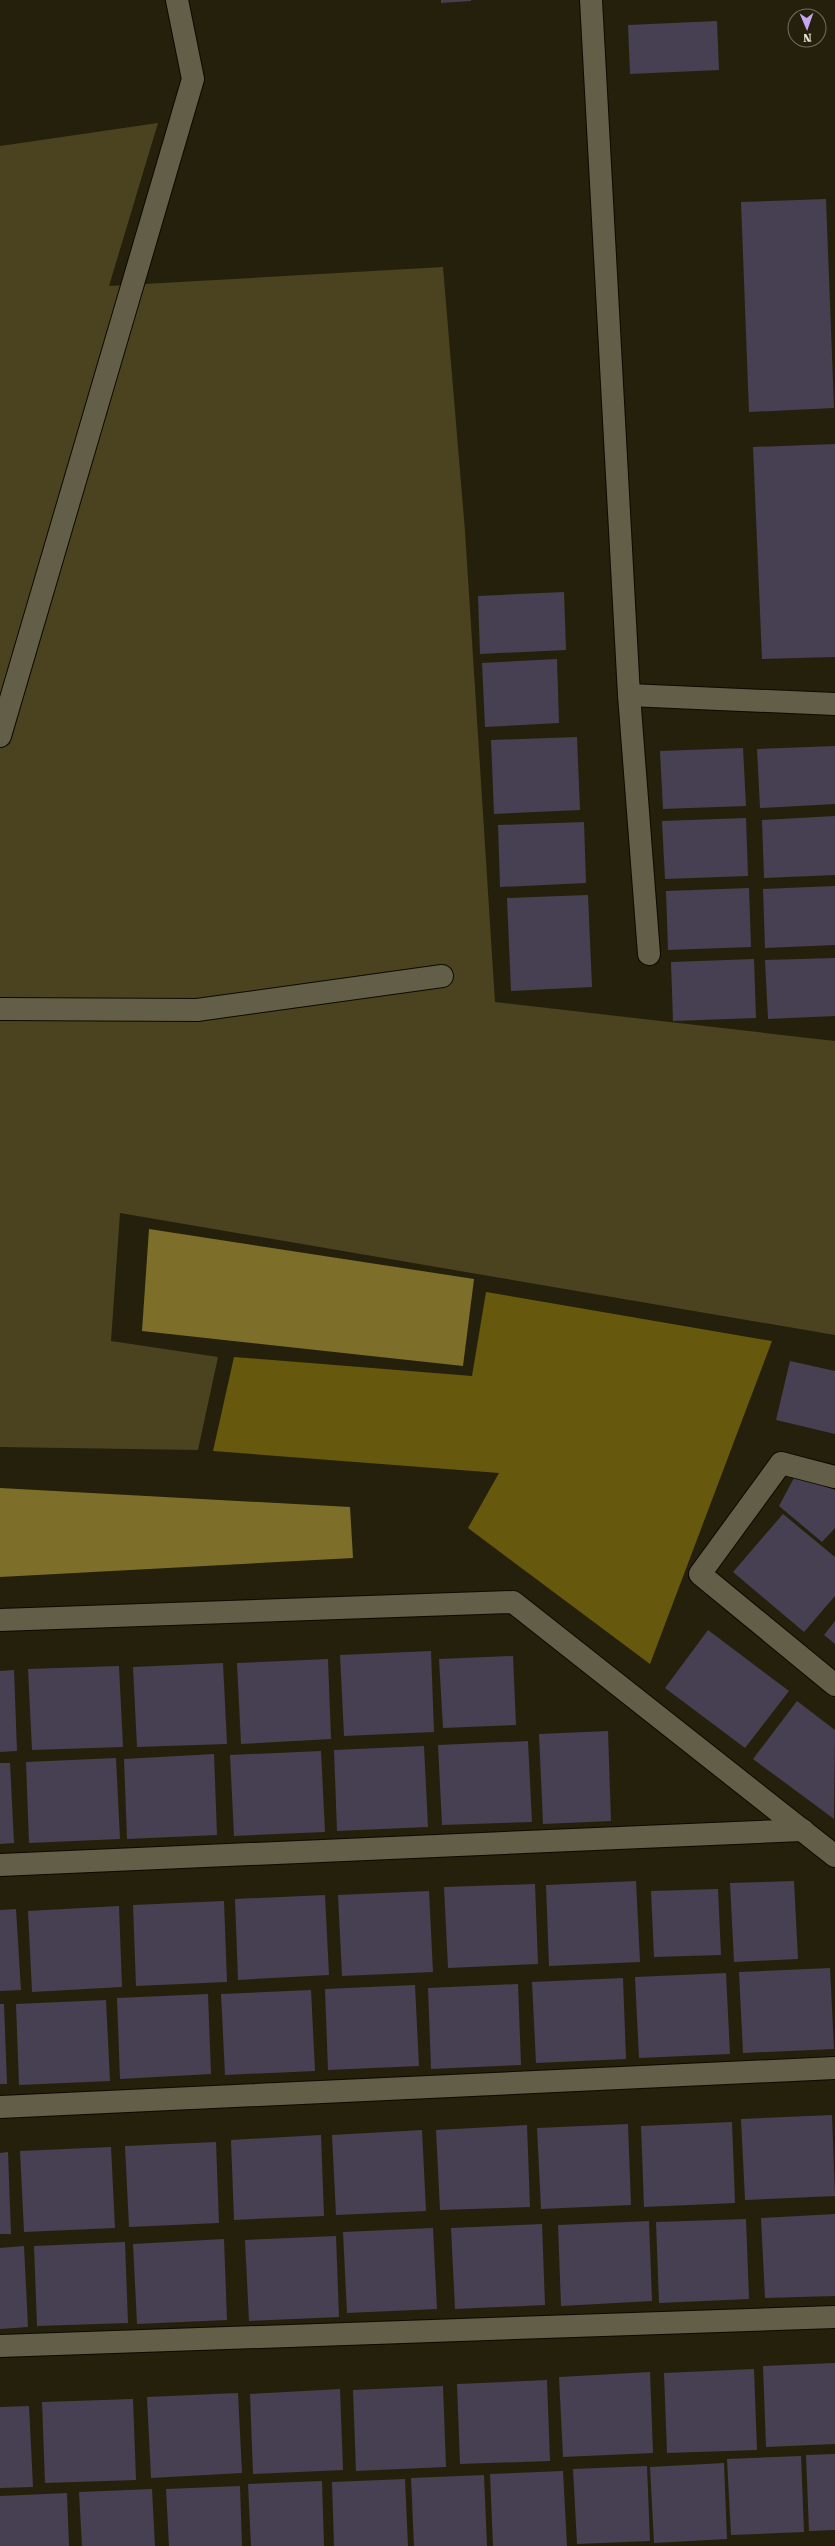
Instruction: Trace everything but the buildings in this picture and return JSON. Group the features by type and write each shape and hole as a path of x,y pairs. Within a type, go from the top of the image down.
{"street":[{"path":"0,736 193,79 177,0"},
{"path":"592,0 629,695 649,954"},
{"path":"629,695 835,704"},
{"path":"0,1009 198,1010 442,976"},
{"path":"835,1477 781,1463 700,1574 835,1685"},
{"path":"0,1620 513,1602 835,1856"},
{"path":"0,1865 803,1830"},
{"path":"0,2107 835,2068"},
{"path":"0,2346 835,2317"}],"shaded area":[{"path":"158,123 109,286 443,267 465,531 495,1002 835,1041 835,1335 120,1213 111,1341 218,1357 198,1450 0,1447 0,146"},
{"path":"149,1229 474,1279 463,1366 142,1331"},
{"path":"486,1292 772,1341 650,1664 468,1528 499,1473 213,1451 234,1357 472,1376"},
{"path":"0,1488 350,1507 353,1558 0,1577"}]}
